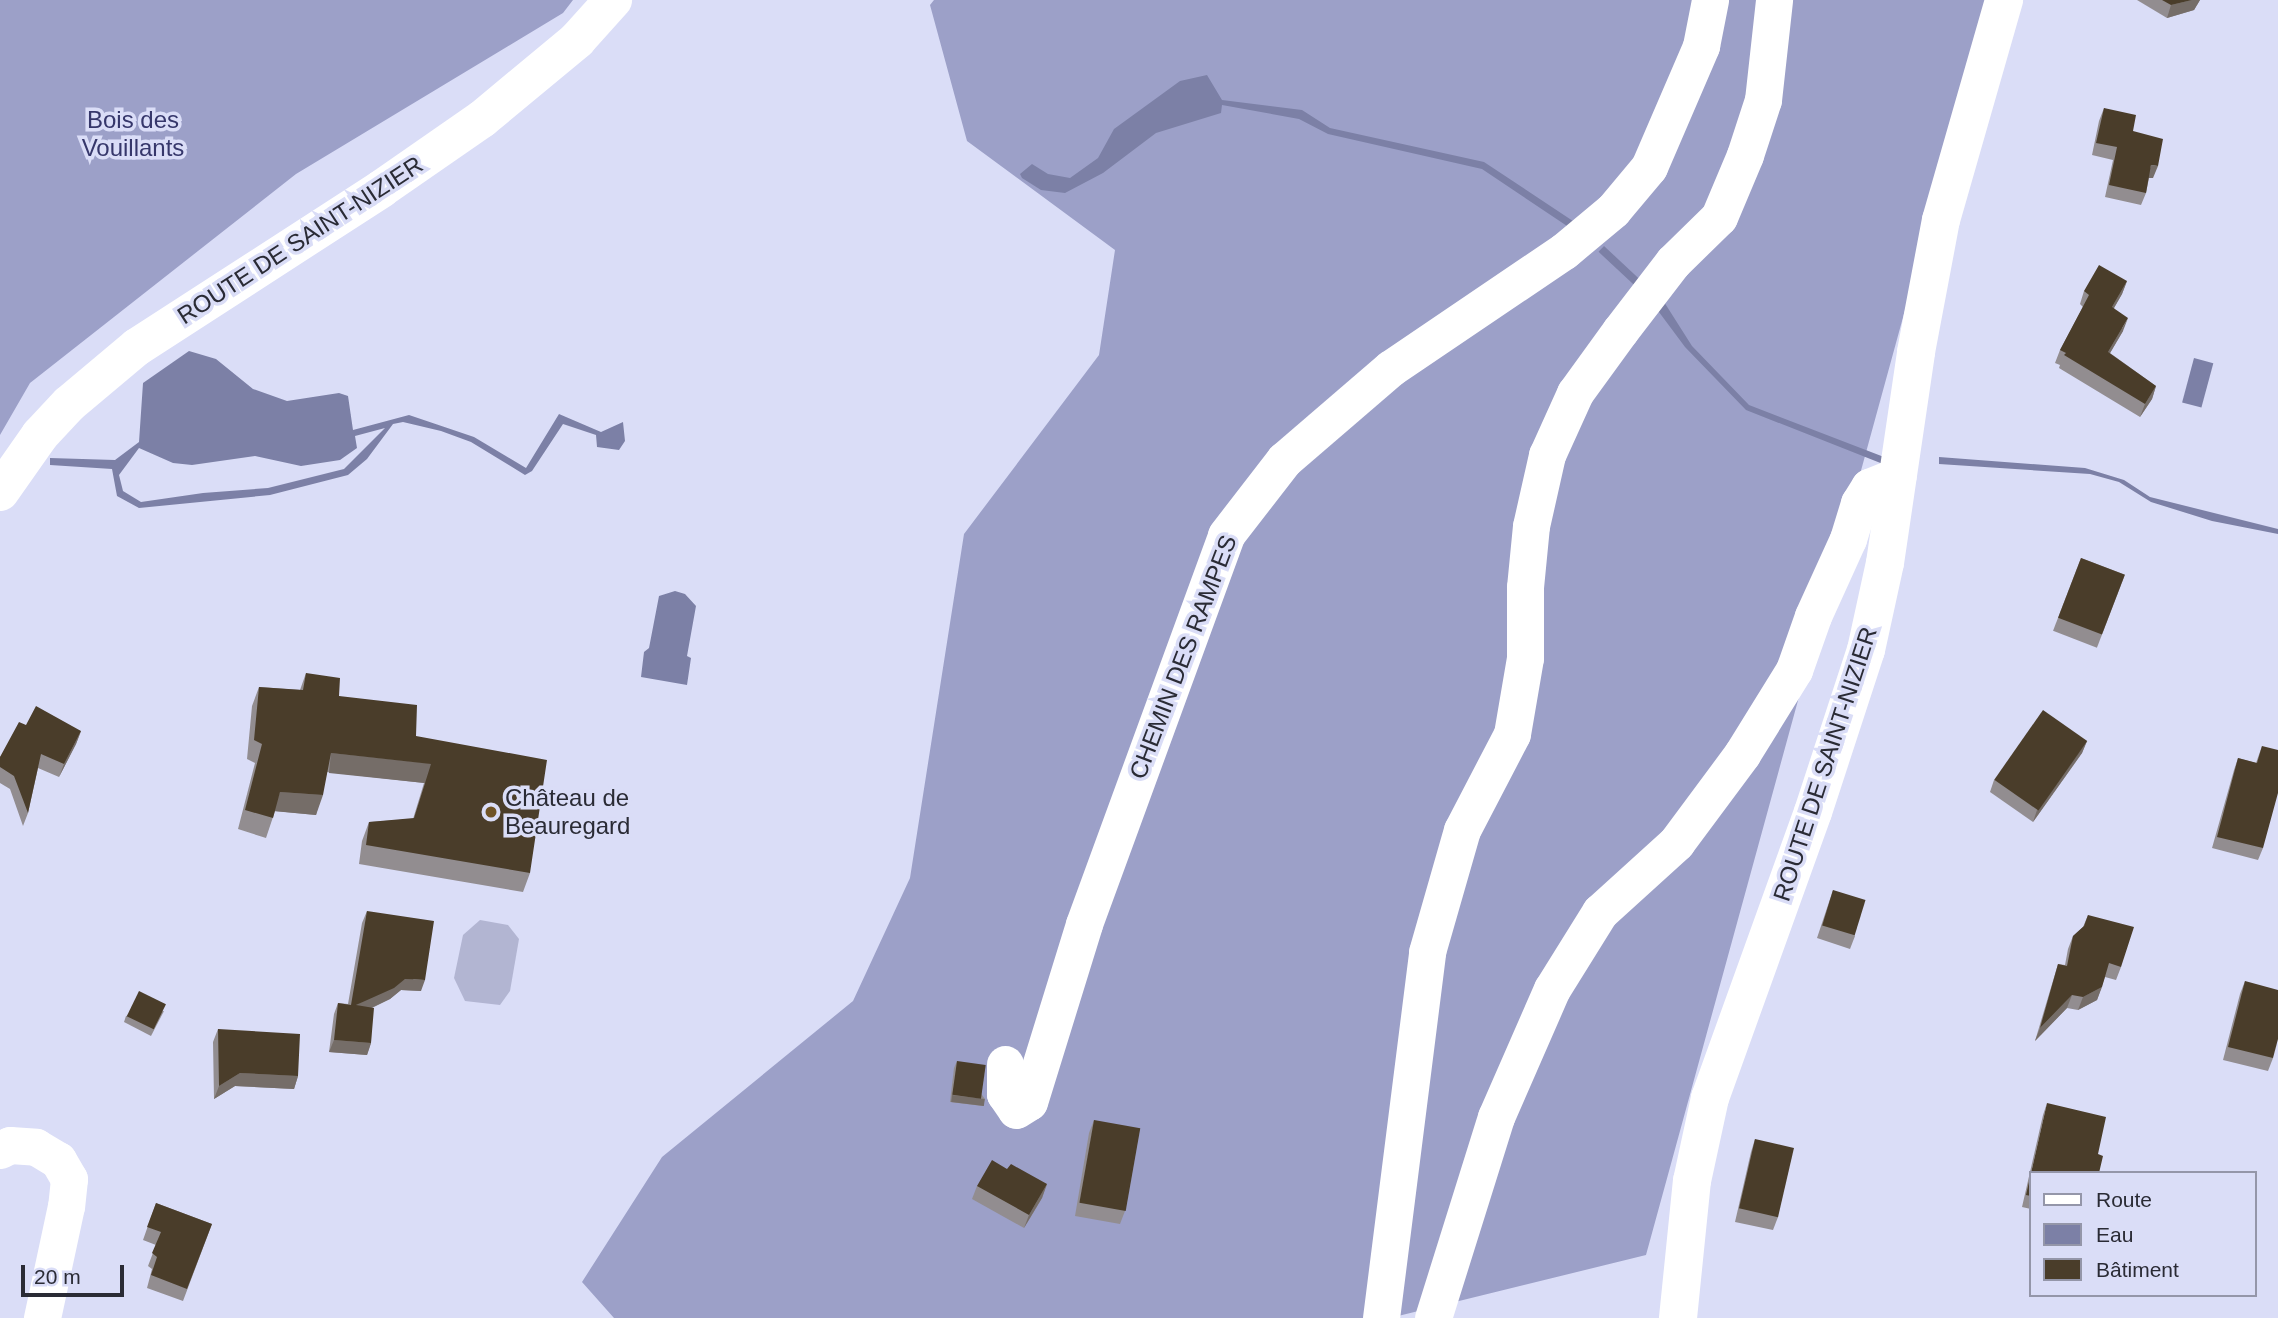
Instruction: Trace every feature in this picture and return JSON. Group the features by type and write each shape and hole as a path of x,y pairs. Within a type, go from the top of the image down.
{"main road":[{"name":"ROUTE DE SAINT-NIZIER","path":"0,492 40,435 62,412 137,347 381,189 482,119 577,40 613,0"},
{"name":"ROUTE DE SAINT-NIZIER","path":"1678,1318 1692,1181 1710,1098 1813,812 1866,650 1885,563 1916,352 1941,220 2004,0"}],"street":[{"name":"CHEMIN DES RAMPES","path":"1005,1064 1005,1094 1016,1110 1029,1102 1084,924 1226,535 1284,460 1391,368 1564,251 1613,210 1649,167 1701,46 1710,0"},
{"path":"1381,1318 1427,952 1462,830 1512,734 1525,658 1525,587 1531,526 1547,455 1575,393 1673,262 1719,217 1745,155 1763,100 1774,0"},
{"path":"1433,1318 1496,1116 1552,989 1600,912 1676,843 1742,754 1794,670 1813,616 1848,539 1859,503 1869,487 1898,475"},
{"path":"0,1150 10,1145 36,1147 58,1160 69,1179 66,1206 42,1318"}],"shaded area":[{"path":"480,920 508,925 519,939 510,991 500,1005 465,1001 454,978 463,935"}],"green space":[{"name":"Bois des Vouillants","path":"0,0 573,0 563,13 296,174 30,383 0,435"},
{"path":"934,0 1990,0 1646,1255 1390,1318 614,1318 582,1282 662,1157 853,1001 910,878 964,534 1099,355 1115,250 967,141 930,5"}],"water":[{"path":"1207,75 1222,100 1302,110 1330,128 1484,162 1588,231 1582,236 1482,169 1328,134 1299,119 1222,105 1221,113 1156,133 1103,173 1065,193 1041,190 1022,178 1020,174 1032,164 1048,174 1070,178 1098,158 1114,129 1180,81"},
{"path":"1604,246 1642,281 1637,287 1599,252"},
{"path":"1659,294 1692,346 1749,405 1884,457 1883,464 1746,410 1685,347 1653,304"},
{"path":"189,351 216,359 253,389 287,401 339,393 348,396 353,430 409,415 474,437 526,468 559,414 601,432 623,422 625,441 619,450 597,447 596,435 563,424 532,471 525,475 471,442 403,422 393,424 367,459 348,475 270,495 139,508 117,496 112,469 50,465 50,458 115,460 139,442 143,383","holes":["385,428 344,469 268,488 203,493 141,502 123,491 119,475 139,448 173,463 192,465 255,456 301,466 340,460 357,448 355,436"]},
{"path":"2194,358 2213,363 2201,408 2182,402"},
{"path":"1939,457 2085,468 2124,480 2150,497 2278,529 2278,534 2212,521 2151,502 2119,482 2090,474 1939,464"},
{"path":"675,591 685,594 696,606 687,656 691,658 687,685 641,677 644,652 649,648 659,596"}],"building":[{"path":"2162,0 2192,0 2171,5"},
{"path":"2104,108 2136,115 2133,131 2163,139 2158,166 2151,165 2146,193 2109,185 2117,147 2096,143"},
{"path":"2099,265 2127,281 2112,307 2128,318 2108,352 2156,386 2145,404 2060,350 2089,295 2084,291"},
{"path":"2081,558 2125,575 2102,635 2058,618"},
{"path":"306,673 340,678 339,696 417,705 416,736 547,760 530,873 366,845 369,822 414,818 431,764 331,753 323,795 280,792 273,818 245,810 262,744 254,740 259,687 303,690"},
{"path":"36,706 81,731 64,764 41,754 28,813 14,776 0,767 0,757 19,722 26,725"},
{"path":"2043,710 2087,741 2038,811 1994,780"},
{"path":"2262,746 2278,750 2278,793 2263,848 2217,837 2238,758 2257,763"},
{"path":"1833,890 1866,900 1855,935 1822,925"},
{"path":"367,911 434,921 425,980 405,979 394,988 356,1005 374,1008 371,1043 334,1040 338,1003 351,1005"},
{"path":"2088,915 2134,927 2121,967 2109,963 2102,987 2083,997 2072,995 2040,1028 2058,964 2067,966 2073,936 2084,926"},
{"path":"2245,981 2278,990 2278,1039 2273,1058 2228,1047"},
{"path":"139,991 166,1004 154,1029 127,1016"},
{"path":"218,1029 300,1034 298,1076 240,1073 219,1086"},
{"path":"957,1061 986,1065 981,1099 952,1095"},
{"path":"2047,1103 2106,1117 2098,1154 2103,1156 2099,1171 2031,1171"},
{"path":"1094,1120 1140,1128 1126,1211 1079,1203"},
{"path":"1755,1139 1794,1148 1778,1217 1739,1208"},
{"path":"992,1160 1007,1169 1011,1164 1047,1184 1029,1215 977,1186"},
{"path":"2030,1177 2030,1196 2026,1195"},
{"path":"156,1203 212,1224 187,1289 151,1275 157,1257 152,1253 161,1232 147,1227"}],"place":[{"name":"Château de Beauregard","path":"491,812"}]}
